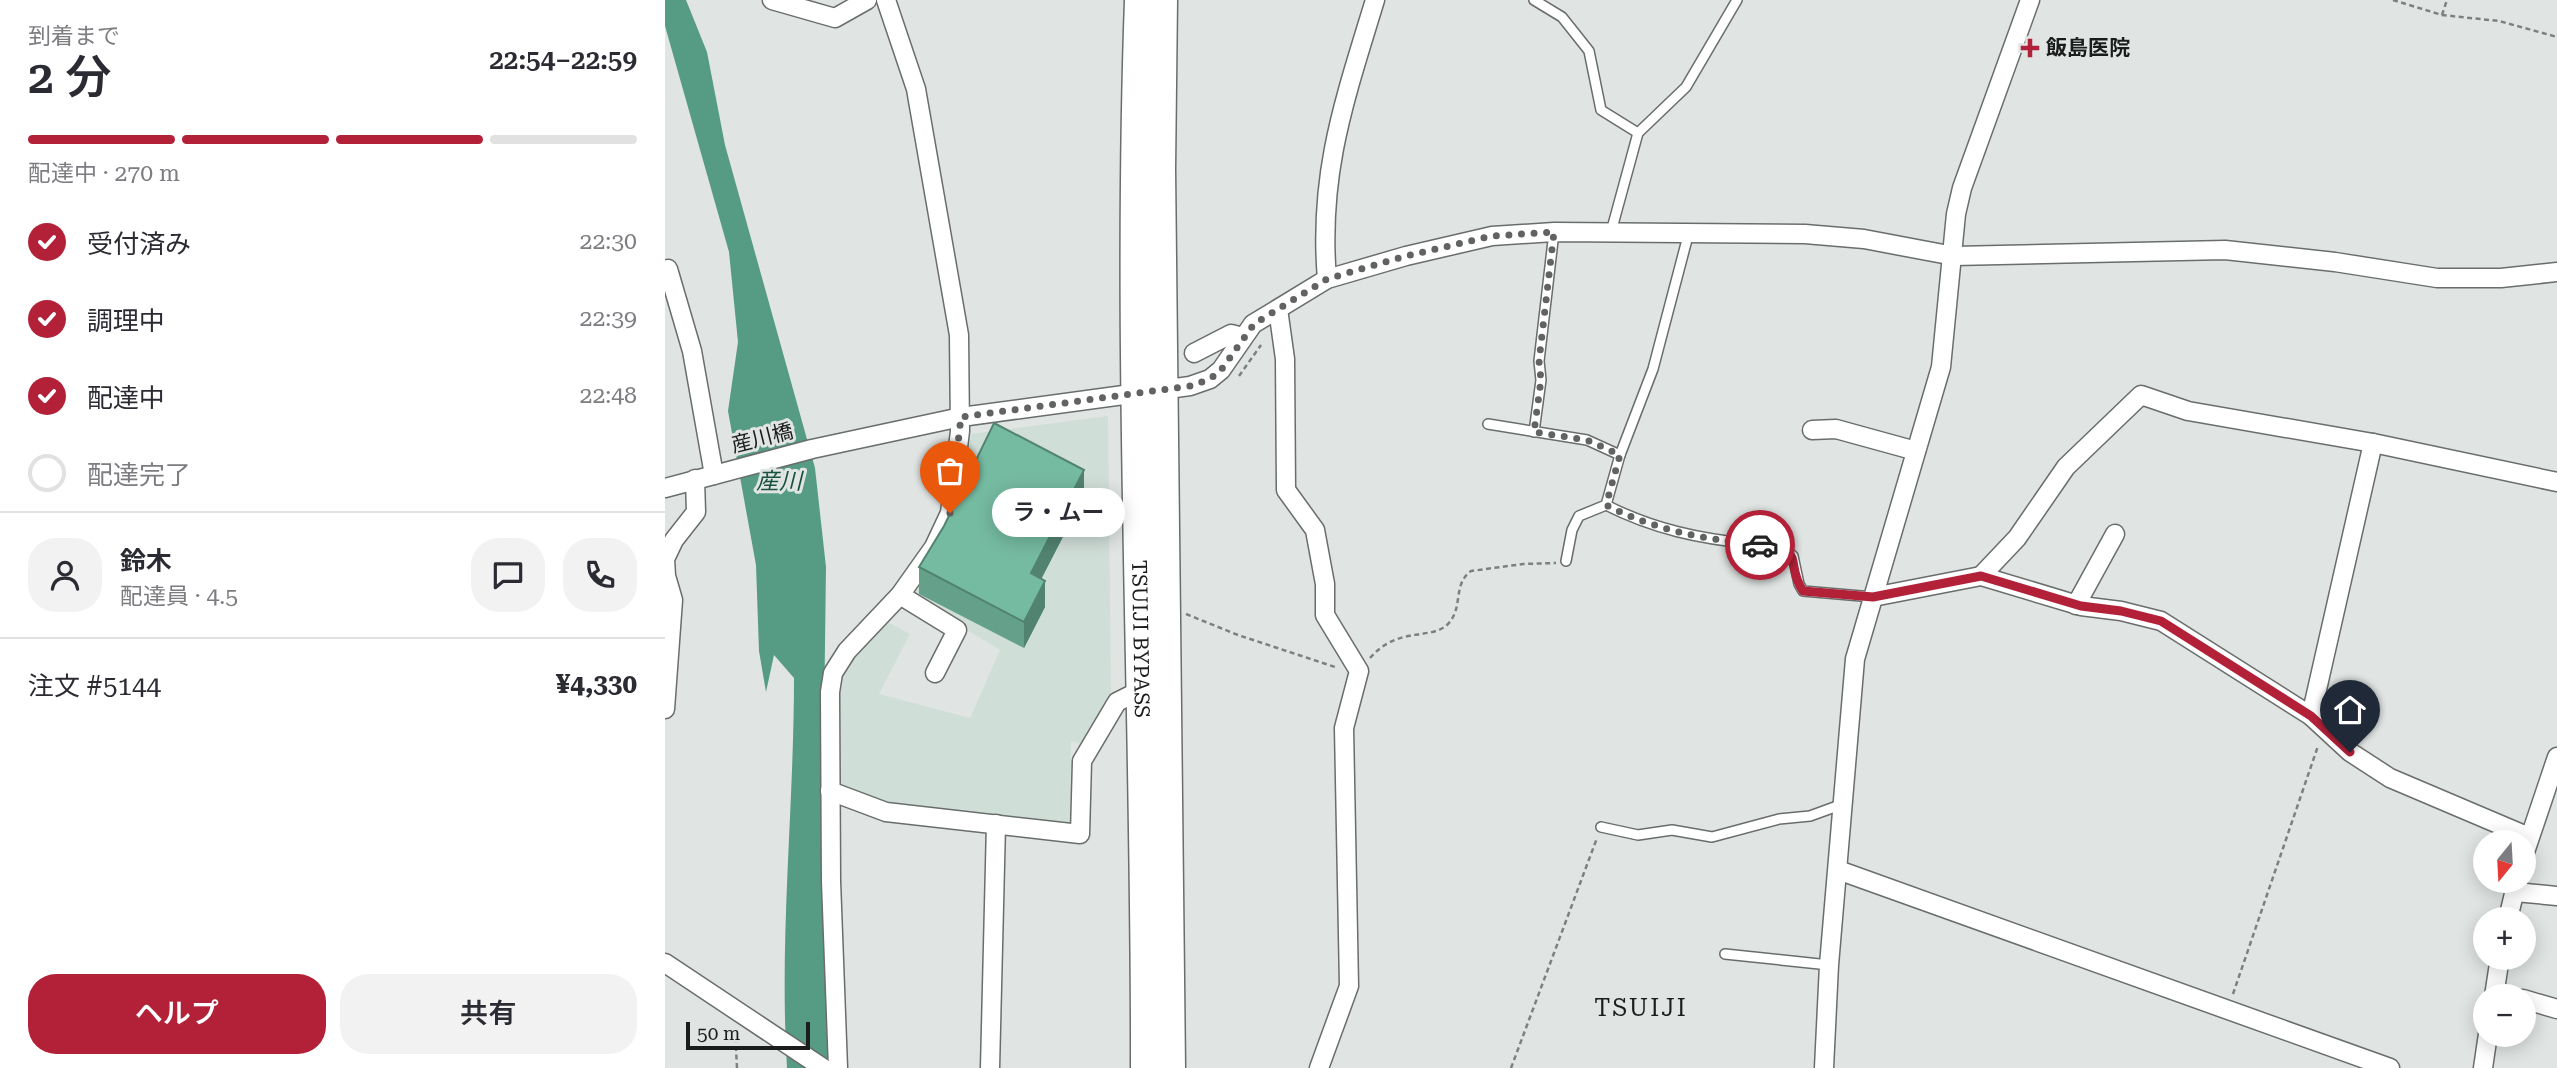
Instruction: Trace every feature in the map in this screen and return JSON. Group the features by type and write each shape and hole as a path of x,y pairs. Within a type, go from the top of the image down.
{"highway":[{"name":"TSUIJI BYPASS","path":"1140,0 1135,213 1165,614 1170,1068"},
{"name":"TSUIJI BYPASS","path":"1146,1068 1139,691 1162,0"}],"street":[{"path":"772,0 835,18 867,0"},
{"path":"838,1068 829,692 833,673 847,651 900,595 934,547 950,513 961,417 960,335 916,89 886,0"},
{"path":"1327,279 1323,230 1330,158 1375,0"},
{"path":"1824,1068 1829,965 1855,659 1941,367 1954,256 1956,214 1962,188 2030,0"},
{"path":"1194,353 1231,334 1243,337 1254,324 1327,279 1406,256 1492,236 1554,232 1805,234 1864,239 1954,256 2225,250 2335,262 2437,278 2501,278 2557,272"},
{"path":"668,270 692,351 718,473"},
{"path":"1278,309 1285,359 1286,490 1315,530 1325,584 1325,615 1359,671 1344,727 1349,986 1319,1068"},
{"name":"産川橋","path":"665,488 812,449 961,417 1190,386 1210,379 1234,354 1243,337"},
{"path":"1981,576 2017,538 2066,467 2141,395 2188,411 2372,443 2557,482"},
{"path":"1812,430 1836,429 1916,451"},
{"path":"2318,722 2372,443"},
{"path":"665,709 673,600 666,576 665,559 674,540 696,513 695,479"},
{"path":"2076,605 2115,534"},
{"path":"1873,597 1981,576 2076,605 2121,611 2161,621 2318,722 2350,752 2390,778 2513,830"},
{"path":"900,595 957,630 935,673"},
{"path":"830,791 886,812 1080,834 1082,761 1117,702 1139,691"},
{"path":"2531,830 2557,757"},
{"path":"990,1068 996,824"},
{"path":"1838,870 2390,1068"},
{"path":"2536,891 2557,896"},
{"path":"665,963 823,1068"},
{"path":"2536,1003 2557,1009"},
{"path":"2483,1068 2486,1047"}],"lane":[{"path":"1534,0 1562,17 1589,51 1601,110 1639,134"},
{"path":"1611,232 1639,134 1686,87 1737,0"},
{"path":"1534,432 1554,232"},
{"path":"1606,505 1620,455 1653,369 1689,232"},
{"path":"1488,424 1587,440 1620,455"},
{"path":"1566,561 1572,530 1579,516 1606,505 1641,523 1695,537 1777,546 1794,556 1799,584 1803,591 1873,597"},
{"path":"1601,827 1638,835 1672,830 1712,837 1779,819 1810,816 1843,804"},
{"path":"1725,954 1829,965"}],"path":[{"path":"2393,0 2442,15 2499,21 2557,37"},
{"path":"2442,15 2447,0"},
{"path":"1165,614 1198,616 1238,635 1346,670 1359,671 1388,640 1440,630 1447,625 1457,604 1458,585 1471,571 1566,561"},
{"path":"2227,1011 2318,722"},
{"path":"1511,1068 1601,827"},
{"path":"733,1006 737,1068"}],"shaded area":[{"path":"1108,416 1111,697 1085,745 1071,741 1070,823 887,805 835,786 835,690 851,653 884,620 910,634 879,694 970,718 1000,650 908,594 961,497 971,434"}],"water":[{"name":"産川","path":"665,0 686,0 707,52 725,145 815,468 826,567 822,874 828,1068 787,1068 785,970 794,678 774,655 766,692 759,651 756,565 728,411 738,342 729,252 665,26"}],"building":[{"path":"994,423 1084,470 1031,573 1045,581 1024,622 919,567 944,526"}],"way so far":[{"path":"950,513 957,471 961,417 1120,393 1190,386 1210,379 1221,370 1254,324 1327,279 1406,256 1492,236 1554,232 1534,432 1587,440 1620,455 1606,505 1641,523 1695,537 1760,545"}],"place":[{"name":"飯島医院","path":"2030,48"},
{"name":"ラ・ムー","path":"950,513"}],"district":[{"name":"TSUIJI","path":"1641,1008"}],"route":[{"path":"1760,545 1777,546 1794,556 1799,584 1803,591 1873,597 1981,576 2081,606 2121,611 2161,621 2311,716 2350,752"}]}
